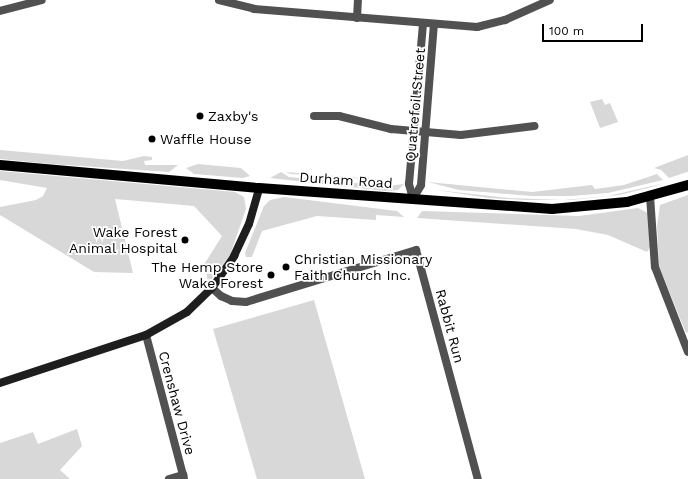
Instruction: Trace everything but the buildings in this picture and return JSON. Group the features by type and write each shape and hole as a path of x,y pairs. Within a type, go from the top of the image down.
{"main road":[{"name":"Durham Road","path":"0,165 258,188 552,209 603,206 650,196 688,185"}],"street":[{"path":"0,11 42,0"},
{"path":"219,0 254,9 434,25 477,27 505,20 550,0"},
{"path":"357,18 358,0"},
{"name":"Quatrefoil Street","path":"413,200 409,184 423,24"},
{"name":"Quatrefoil Street","path":"413,200 421,186 434,25"},
{"path":"314,116 339,116 364,124 425,133 461,135 534,126"},
{"path":"0,383 146,334 187,312 212,288 224,272 243,238 258,188"},
{"path":"650,196 655,267 688,352"},
{"name":"Rabbit Run","path":"212,288 221,296 232,301 246,302 416,250 478,479"},
{"name":"Crenshaw Drive","path":"146,334 184,477"},
{"path":"168,479 184,477"}],"shaded area":[{"path":"602,99 605,105 610,103 618,122 600,128 590,102"},
{"path":"0,150 123,161 144,156 152,157 152,160 144,161 145,165 178,165 169,172 51,164 0,159"},
{"path":"688,155 688,172 669,178 661,170 654,168"},
{"path":"198,164 241,168 250,176 243,178 194,174 186,168"},
{"path":"0,171 235,192 244,197 246,209 230,255 208,284 205,263 222,236 194,206 115,199 133,273 94,272 0,215 0,207 36,200 43,196 47,188 0,180"},
{"path":"281,172 289,177 388,186 404,184 398,190 386,191 270,178"},
{"path":"286,172 398,181 291,174"},
{"path":"657,174 663,180 608,193 571,196 532,196 459,190 428,182 532,192 592,185 595,189 624,185"},
{"path":"665,183 619,195 571,200 564,200 608,196"},
{"path":"436,190 509,198 564,200 489,198"},
{"path":"688,195 688,332 686,333 659,266 657,226 660,205"},
{"path":"284,197 397,211 404,217 376,215 376,220 317,216 262,231 252,257 246,257 245,253 264,206 270,200"},
{"path":"638,208 648,213 650,247 647,252 608,235 576,229 417,218 422,211 579,216"},
{"path":"314,300 365,479 257,479 213,329"},
{"path":"77,429 82,446 60,470 70,479 0,479 0,443 33,432 38,444"}],"place":[{"name":"Zaxby's","path":"200,116"},
{"name":"Waffle House","path":"152,139"},
{"name":"Wake Forest Animal Hospital","path":"185,240"},
{"name":"Christian Missionary Faith Church Inc.","path":"286,267"},
{"name":"The Hemp Store Wake Forest","path":"271,275"}]}
